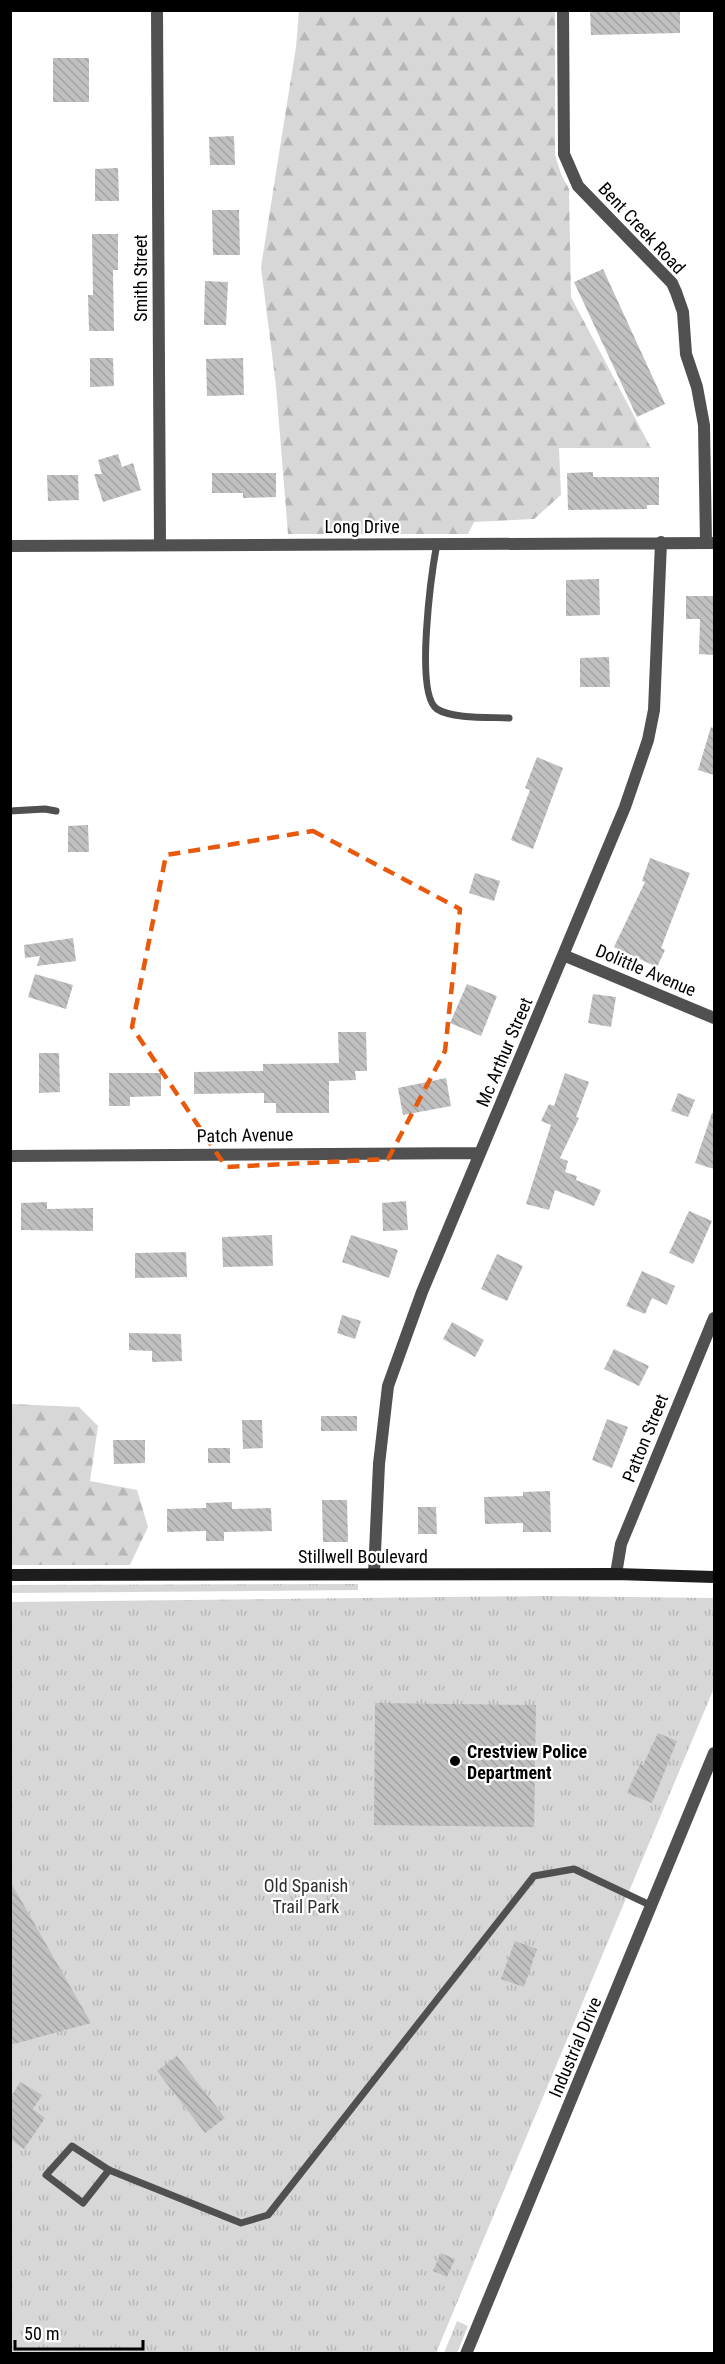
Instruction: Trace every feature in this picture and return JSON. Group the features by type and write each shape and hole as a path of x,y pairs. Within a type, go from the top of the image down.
{"street":[{"name":"Smith Street","path":"157,10 160,545"},
{"name":"Bent Creek Road","path":"563,10 563,141 569,171 578,186 672,284 683,312 686,354 697,387 704,426 710,543"},
{"name":"Mc Arthur Street","path":"374,1574 380,1441 388,1386 422,1292 625,807 648,740 656,692 661,542"},
{"name":"Long Drive","path":"10,546 710,543"},
{"name":"Dolittle Avenue","path":"563,955 714,1018"},
{"name":"Patch Avenue","path":"10,1156 480,1152"},
{"name":"Patton Street","path":"616,1574 621,1544 714,1318"},
{"name":"Stillwell Boulevard","path":"10,1575 616,1574 714,1577"},
{"name":"Industrial Drive","path":"466,2354 714,1753"}],"lane":[{"path":"438,543 430,580 427,623 426,670 430,702 438,710 463,716 509,718"},
{"path":"10,811 45,809 56,811"},
{"path":"109,2170 83,2203 46,2175 72,2146 109,2170 240,2223 268,2215 534,1876 574,1869 652,1906"}],"highlighted area":[{"path":"313,831 460,909 445,1051 388,1159 226,1167 132,1027 166,855"}],"green space":[{"path":"299,11 555,11 555,155 569,189 571,297 651,448 559,448 561,495 534,519 474,522 468,534 288,534 276,386 261,267 296,47"},
{"path":"11,1404 79,1407 98,1426 90,1481 137,1490 148,1527 130,1565 11,1565"},
{"path":"358,1584 358,1590 10,1593 11,1585"},
{"name":"Old Spanish Trail Park","path":"543,1596 714,1598 714,1688 436,2353 11,2353 10,1602"},
{"path":"457,2321 468,2326 457,2353 444,2353"}],"building":[{"path":"590,10 680,10 680,33 591,35"},
{"path":"53,58 89,58 89,102 53,102"},
{"path":"234,136 235,165 210,165 209,137"},
{"path":"118,168 119,201 95,201 95,169"},
{"path":"212,210 239,210 240,255 213,255"},
{"path":"92,234 118,234 118,270 113,270 114,331 89,331 88,295 93,295"},
{"path":"603,269 665,404 637,417 574,282"},
{"path":"205,281 228,282 226,325 204,325"},
{"path":"90,358 113,358 114,386 90,387"},
{"path":"243,358 244,395 207,396 206,359"},
{"path":"118,454 122,467 133,463 141,490 103,502 94,474 102,474 98,460"},
{"path":"593,472 593,477 659,477 659,505 647,505 647,509 568,510 567,473"},
{"path":"212,473 276,473 276,497 243,498 243,493 212,493"},
{"path":"47,475 78,475 79,500 48,501"},
{"path":"599,579 600,615 566,616 566,580"},
{"path":"686,596 714,596 714,655 699,654 700,619 686,619"},
{"path":"609,657 610,687 580,687 580,658"},
{"path":"711,727 714,728 714,775 698,770"},
{"path":"537,757 563,768 533,849 511,840 530,790 525,788"},
{"path":"88,825 89,852 68,852 68,826"},
{"path":"650,858 690,873 661,948 665,950 657,967 614,947 645,882 642,881"},
{"path":"475,873 500,881 494,901 469,893"},
{"path":"73,938 76,961 37,966 40,956 25,958 24,945"},
{"path":"35,974 73,985 66,1009 28,997"},
{"path":"467,984 497,996 481,1036 450,1023"},
{"path":"593,994 616,997 611,1027 588,1023"},
{"path":"338,1032 366,1032 367,1071 355,1071 356,1080 329,1081 329,1113 276,1113 276,1103 264,1103 264,1093 194,1094 194,1072 263,1071 263,1064 339,1063"},
{"path":"39,1053 59,1053 60,1092 39,1093"},
{"path":"109,1073 161,1073 161,1096 130,1097 130,1106 109,1106"},
{"path":"565,1073 589,1082 576,1117 579,1118 560,1158 568,1161 565,1172 577,1176 576,1180 601,1190 594,1206 555,1190 549,1210 526,1204 551,1125 541,1121 549,1104 554,1106"},
{"path":"446,1078 451,1106 403,1115 398,1088"},
{"path":"678,1093 695,1100 688,1117 671,1111"},
{"path":"712,1113 714,1113 714,1169 695,1163"},
{"path":"406,1201 408,1230 383,1231 382,1203"},
{"path":"47,1202 47,1209 93,1208 93,1231 21,1230 21,1203"},
{"path":"689,1211 712,1221 693,1264 669,1253"},
{"path":"272,1235 273,1266 223,1267 222,1237"},
{"path":"351,1235 398,1250 389,1278 342,1262"},
{"path":"186,1252 187,1277 135,1278 135,1253"},
{"path":"497,1254 523,1266 507,1301 481,1289"},
{"path":"642,1271 675,1286 667,1305 652,1298 645,1314 626,1306"},
{"path":"342,1315 361,1321 355,1339 337,1333"},
{"path":"452,1322 484,1340 475,1357 443,1339"},
{"path":"129,1333 181,1334 182,1361 152,1362 152,1351 129,1350"},
{"path":"614,1349 649,1366 639,1386 604,1369"},
{"path":"321,1416 357,1416 357,1431 321,1431"},
{"path":"607,1419 628,1427 612,1468 592,1460"},
{"path":"242,1420 262,1420 263,1448 243,1449"},
{"path":"113,1440 145,1440 145,1463 114,1464"},
{"path":"208,1448 230,1448 230,1463 208,1463"},
{"path":"550,1491 551,1532 523,1532 523,1523 485,1524 484,1497 523,1496 523,1492"},
{"path":"322,1500 347,1500 348,1542 323,1542"},
{"path":"232,1502 232,1509 271,1508 272,1531 224,1532 224,1541 206,1541 206,1531 167,1532 167,1509 206,1508 206,1503"},
{"path":"418,1507 436,1507 437,1534 418,1534"},
{"name":"Crestview Police Department","path":"375,1703 536,1705 534,1827 374,1825"},
{"path":"658,1733 677,1741 652,1803 627,1793"},
{"path":"10,1881 91,2023 10,2045"},
{"path":"515,1941 537,1949 524,1987 501,1979"},
{"path":"177,2056 225,2118 205,2133 157,2071"},
{"path":"20,2082 42,2095 33,2109 45,2118 24,2149 10,2139 10,2098"},
{"path":"441,2253 455,2259 447,2277 433,2271"}],"place":[{"name":"Crestview Police Department","path":"455,1761"}]}
